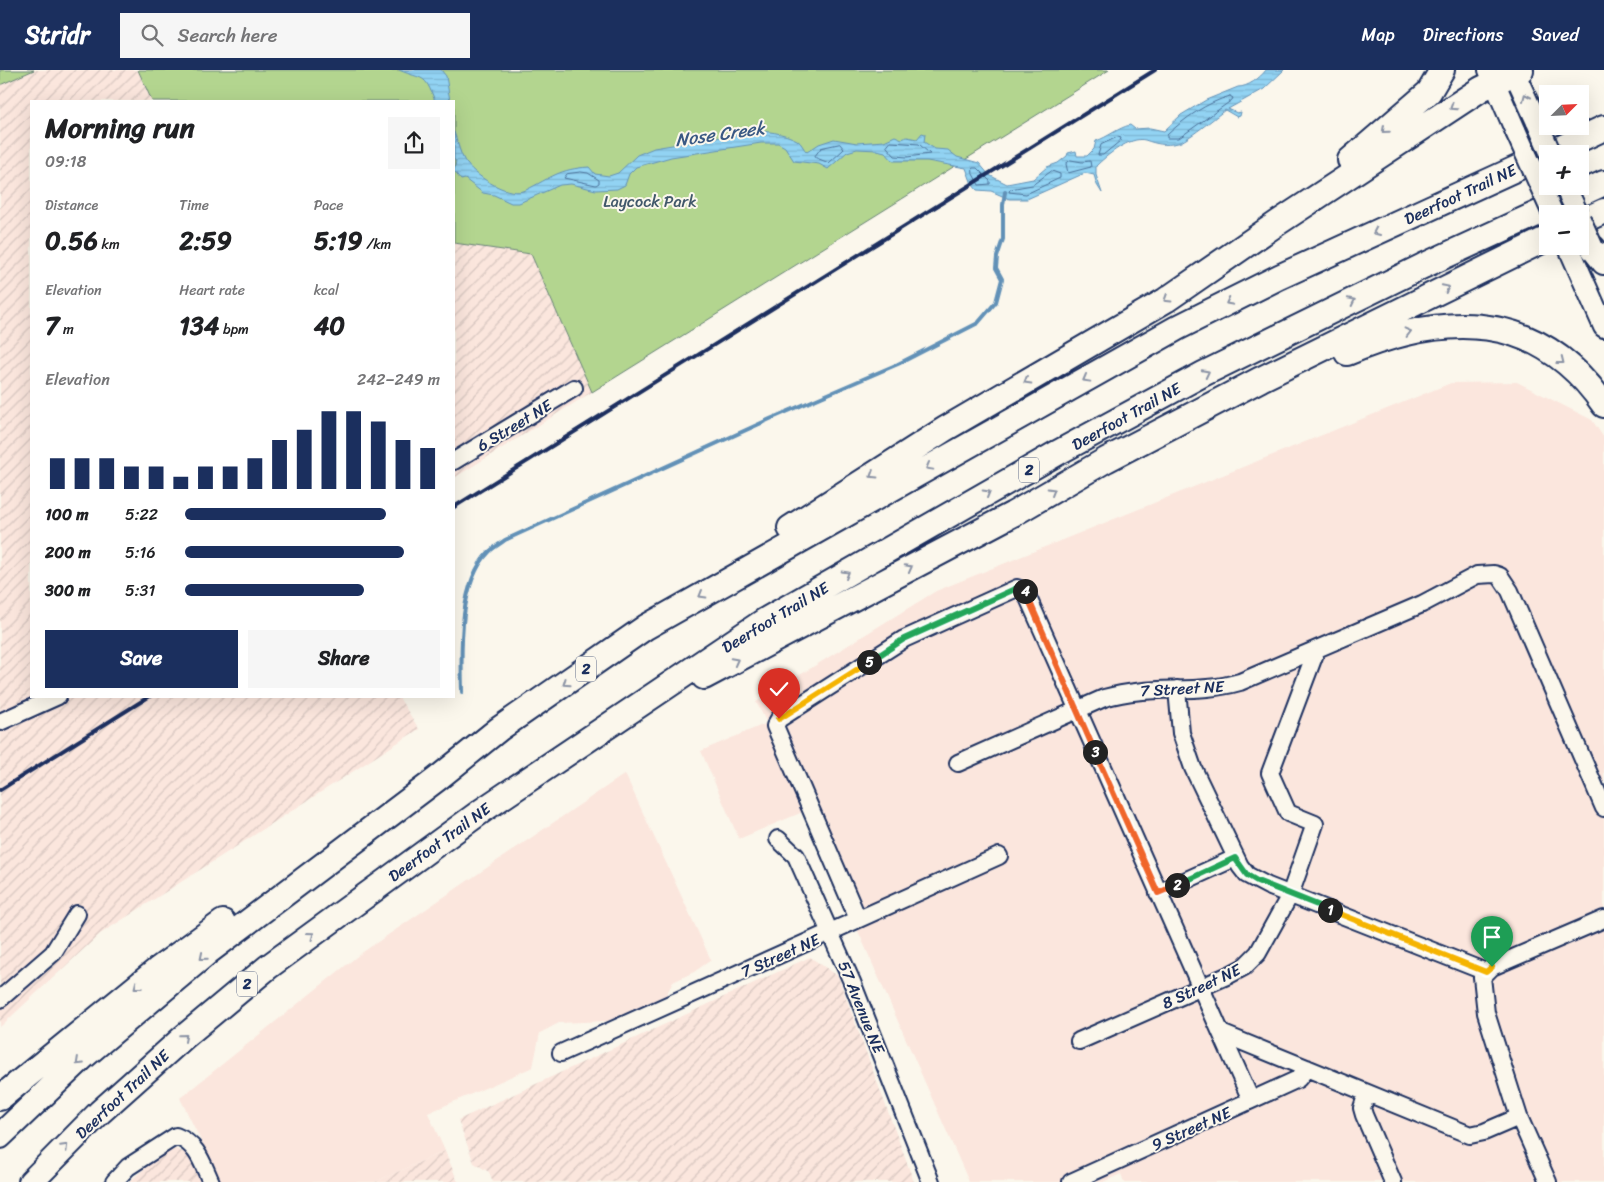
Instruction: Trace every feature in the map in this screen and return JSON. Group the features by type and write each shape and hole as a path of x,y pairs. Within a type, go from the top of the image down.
{"highway":[{"path":"1279,222 1429,92 1442,70"},
{"path":"744,570 755,550 946,429 1166,300 1279,222 1506,73"},
{"name":"Deerfoot Trail NE","path":"1568,145 1604,128"},
{"name":"Deerfoot Trail NE","path":"0,1136 83,1057 208,952 437,779 498,729 646,628 744,570 1177,328 1279,277 1539,159"},
{"name":"Deerfoot Trail NE","path":"31,1182 100,1112 184,1037 268,967 483,810 764,621 1059,452 1212,370 1423,266 1604,182"},
{"path":"1589,217 1604,211"},
{"path":"483,810 509,801 675,692 1012,514 1106,460 1261,379 1539,242"},
{"path":"1106,460 1179,431 1245,398 1372,342 1436,326 1476,326 1522,337 1565,363 1604,405"},
{"path":"0,1098 75,1035 198,939 437,779"}],"main road":[{"path":"1506,73 1536,122 1545,145"},
{"path":"1506,73 1516,132 1549,205"},
{"path":"1584,255 1604,327"},
{"path":"1585,255 1604,272"}],"street":[{"name":"6 Street NE","path":"455,460 574,388"},
{"name":"7 Street NE","path":"958,763 1077,710 1121,693 1153,688 1226,687 1316,651 1422,604 1469,578 1486,573 1500,576 1506,584 1604,808"},
{"path":"858,919 775,726 779,719 904,639 1017,588 1025,591 1251,1100"},
{"name":"8 Street NE","path":"1079,1041 1237,972 1252,960 1290,895 1315,824 1288,813 1270,773 1316,651"},
{"path":"1176,689 1179,720 1186,752 1235,858 1252,878 1290,895 1486,972"},
{"path":"0,722 54,698"},
{"name":"57 Avenue NE","path":"778,839 796,856 830,932 866,1014 931,1182"},
{"name":"7 Street NE","path":"561,1053 999,856"},
{"path":"1158,893 1235,858"},
{"path":"0,999 53,953 77,914"},
{"path":"1548,1182 1519,1117 1486,1013 1482,977 1486,972 1604,919"},
{"path":"1221,1033 1470,1135 1484,1132 1519,1117"},
{"name":"9 Street NE","path":"1071,1182 1298,1080 1307,1068"},
{"path":"1367,1093 1362,1108 1364,1115 1393,1182"},
{"path":"114,1182 128,1167 176,1136 188,1140 200,1156 211,1182"}],"shaded area":[{"path":"34,70 138,70 152,100 30,100 30,698 399,698 419,729 100,934 0,1027 0,85"},
{"path":"455,243 531,254 592,392 455,477"},
{"path":"1517,382 1592,420 1604,438 1604,1182 1124,1182 1121,1174 1103,1182 969,1182 805,811 739,839 701,751 767,723 756,702 936,591 1451,383"},
{"path":"625,774 711,960 694,972 673,982 666,995 608,1021 559,1023 540,1033 533,1067 428,1113 445,1151 375,1182 221,1182 180,1098 360,954"},
{"path":"810,957 838,976 914,1182 493,1182 489,1172 474,1163 458,1120"},
{"path":"175,1149 189,1154 201,1182 129,1182 160,1155"},
{"path":"445,1151 458,1182 375,1182"}],"green space":[{"path":"0,70 34,70 0,85"},
{"name":"Laycock Park","path":"138,70 1109,70 592,392 531,254 455,243 455,100 152,100"}],"water":[{"path":"399,70 441,70 446,76 450,100 435,100 428,85 418,77"},
{"path":"1266,70 1284,70 1264,89 1228,109 1237,113 1241,112 1240,116 1237,117 1225,110 1182,142 1161,144 1145,140 1132,141 1112,152 1096,166 1096,175 1102,193 1094,175 1085,173 1027,199 1009,199 991,191 977,190 972,184 966,168 927,161 893,161 885,152 857,149 847,152 828,169 819,164 794,161 785,147 778,143 761,143 671,157 636,167 629,174 625,185 617,189 596,190 571,184 560,185 519,203 511,203 494,195 483,193 465,179 461,180 455,172 455,135 463,157 472,169 486,180 503,189 519,192 556,174 579,168 589,167 595,174 609,176 618,173 637,155 654,148 756,131 780,134 792,138 799,141 807,152 819,144 834,139 857,143 884,141 895,136 902,139 907,137 917,139 922,133 925,134 924,142 935,149 948,150 957,157 979,163 989,175 1007,184 1033,179 1047,167 1058,163 1068,153 1076,151 1077,156 1087,156 1094,149 1096,141 1126,126 1130,125 1135,129 1150,128 1164,131 1181,115 1206,100 1250,84"}],"waterway":[{"path":"462,692 463,618 472,581 479,565 491,550 505,540 770,419 898,364 978,323 996,302 1002,279 996,268 997,257 1003,239 1005,192"}],"railway":[{"path":"455,506 1155,70"},
{"path":"0,790 147,698"}],"route":[{"path":"779,719 904,639 1017,588 1025,591 1158,893 1235,858 1247,875 1290,895 1486,972 1492,967"}],"water label":[{"name":"Nose Creek","path":"720,134"}]}
